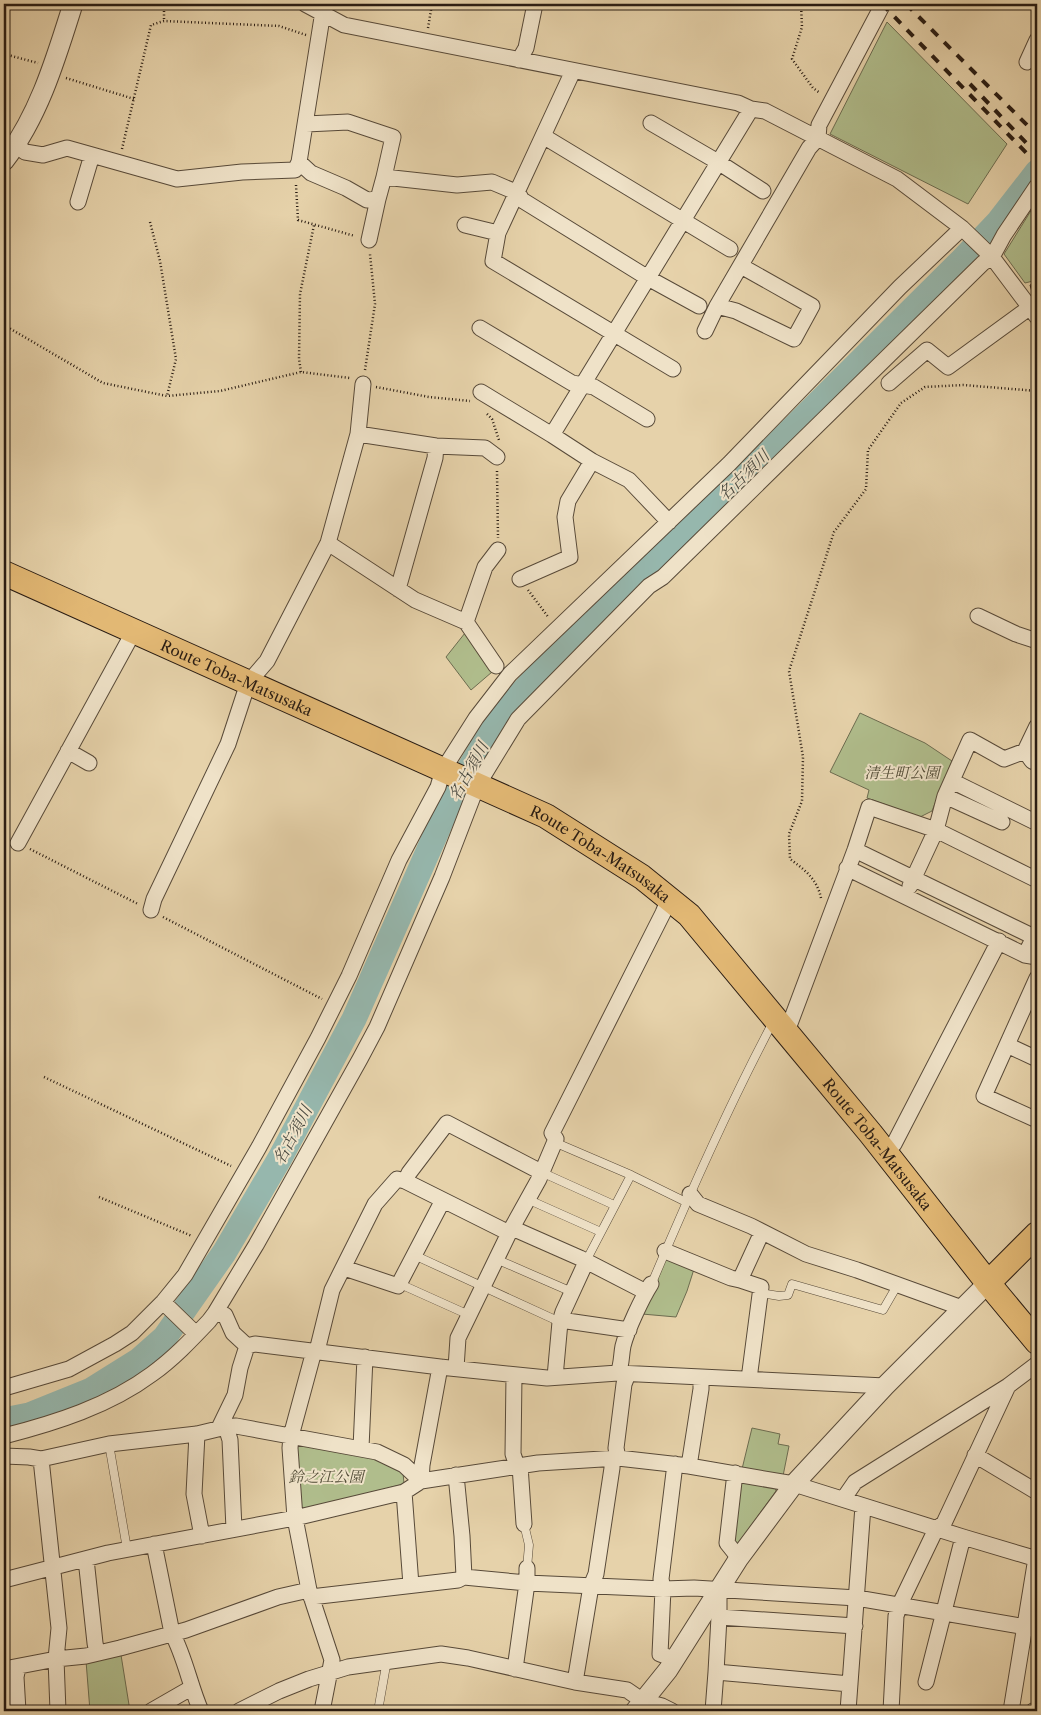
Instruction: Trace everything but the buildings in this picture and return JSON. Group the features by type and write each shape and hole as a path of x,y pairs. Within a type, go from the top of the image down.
{"main road":[{"name":"Route Toba-Matsusaka","path":"4,573 546,816 642,877 690,915 884,1150 988,1283 1037,1342"},
{"path":"988,1283 1037,1234"}],"street":[{"path":"4,161 16,145 53,68 73,4"},
{"path":"305,4 324,9 344,25 738,104 750,110 765,111 897,179 962,228 992,257 1033,313 948,367 928,350 889,383"},
{"path":"519,60 526,48 536,4"},
{"path":"705,331 717,306 809,148 818,138 819,125 882,4"},
{"path":"297,166 306,124 324,9"},
{"path":"1026,62 1037,40"},
{"path":"573,71 498,233 493,261 673,369"},
{"path":"552,434 750,110"},
{"path":"306,124 348,122 393,137 368,240"},
{"path":"650,123 718,162 763,191"},
{"path":"543,136 730,249"},
{"path":"16,145 25,152 43,155 67,148 177,179 297,166 346,188 367,200 378,199"},
{"path":"78,202 92,155"},
{"path":"384,177 458,185 492,182 518,193 522,200 648,278 698,306"},
{"path":"4,1436 55,1422 112,1398 153,1374 196,1334 215,1313 256,1245 377,1027 442,877 477,786 518,718 649,586 663,577 983,263 992,257 1004,235 1037,186"},
{"path":"465,225 498,233"},
{"path":"4,1388 69,1369 132,1333 163,1302 185,1275 318,1038 349,976 400,860 438,786 444,770 476,718 510,674 730,464 900,288 962,228"},
{"path":"717,306 736,312 794,339 812,306 741,266"},
{"path":"480,328 572,383 594,387 647,419"},
{"path":"151,910 158,890 228,744 248,683 267,661 328,543 358,434 363,384"},
{"path":"479,397 552,434 592,461 629,480 669,522"},
{"path":"358,434 436,446 485,448 497,456"},
{"path":"398,589 435,458 436,446"},
{"path":"520,580 570,557 565,517 568,500 592,461"},
{"path":"328,543 415,600 466,622 496,666"},
{"path":"466,622 485,567 498,550"},
{"path":"978,616 1016,634 1037,641"},
{"path":"18,843 134,632"},
{"path":"906,897 912,878 936,830 946,796 970,740 1004,759 1025,751 1037,726"},
{"path":"68,751 89,763"},
{"path":"1025,751 1032,761 1037,763"},
{"path":"952,781 1037,823"},
{"path":"946,796 1002,822"},
{"path":"780,1026 834,906 869,807 936,830 1037,880"},
{"path":"847,868 1031,956 1036,934 855,850"},
{"path":"456,1368 458,1338 482,1286 541,1172 556,1139 552,1133 663,914 669,898"},
{"path":"884,1150 894,1144 999,941"},
{"path":"1037,978 1033,996 1007,1045 984,1096 1037,1120"},
{"path":"1007,1045 1037,1059"},
{"path":"405,1181 447,1123 541,1172"},
{"path":"322,1711 332,1660 310,1594 295,1518 290,1448 291,1436 332,1290 375,1204 397,1179 511,1230 649,1288 629,1330 624,1346 622,1364 624,1384 615,1458 596,1574 591,1586 575,1682"},
{"path":"688,1198 806,1254 898,1284 962,1308"},
{"path":"344,1268 398,1286 443,1200"},
{"path":"740,1280 762,1232"},
{"path":"665,1251 730,1278 761,1287 749,1379"},
{"path":"555,1377 560,1322 586,1262"},
{"path":"639,1706 674,1659 739,1558 794,1484 885,1386 988,1283"},
{"path":"163,1302 196,1334"},
{"path":"215,1313 225,1315 233,1333 247,1346"},
{"path":"560,1322 567,1321 629,1330"},
{"path":"247,1346 254,1344 514,1375 555,1377 623,1374 885,1386"},
{"path":"223,1428 235,1395 240,1368 247,1346"},
{"path":"361,1448 365,1357"},
{"path":"844,1498 855,1482 1008,1386 1037,1364"},
{"path":"421,1482 422,1465 440,1367"},
{"path":"514,1375 513,1454 518,1466 524,1524"},
{"path":"674,1659 660,1654 664,1589 660,1579 682,1465 701,1389 701,1377"},
{"path":"891,1711 894,1627 900,1604 936,1529 944,1523 1008,1386"},
{"path":"5,1455 42,1459 109,1444 197,1434 236,1426 376,1452 404,1465 421,1482"},
{"path":"223,1428 230,1440 234,1530"},
{"path":"197,1434 194,1494 202,1536"},
{"path":"975,1455 1037,1492"},
{"path":"4,1580 127,1549 295,1518 404,1492 421,1482 456,1475 538,1463 615,1458 682,1465 794,1484 829,1496 844,1498 863,1506 936,1529 1037,1558 1031,1627 1011,1711"},
{"path":"42,1459 58,1628 56,1659 58,1711"},
{"path":"735,1473 727,1542 739,1558"},
{"path":"456,1475 464,1577"},
{"path":"404,1492 411,1585"},
{"path":"848,1711 863,1506"},
{"path":"926,1682 963,1537"},
{"path":"154,1544 172,1633 201,1711"},
{"path":"86,1559 95,1643 98,1653"},
{"path":"515,1668 527,1576"},
{"path":"18,1711 16,1677 11,1668 98,1653 172,1633 278,1597 458,1580 464,1577 527,1576 591,1586 719,1589 857,1598 1031,1627"},
{"path":"713,1711 719,1589"},
{"path":"719,1617 855,1626"},
{"path":"244,1710 287,1688 348,1667 441,1654 468,1658 575,1682 627,1690 639,1706"},
{"path":"716,1672 850,1684"},
{"path":"152,1711 191,1688"},
{"path":"639,1706 662,1706 672,1711"},
{"path":"1033,1711 1037,1709"}],"lane":[{"path":"649,1288 688,1198 751,1063 780,1026"},
{"path":"556,1139 561,1145 688,1198"},
{"path":"541,1172 614,1205"},
{"path":"586,1262 631,1174"},
{"path":"527,1199 600,1232"},
{"path":"414,1255 560,1322"},
{"path":"496,1259 572,1292"},
{"path":"400,1284 469,1315"},
{"path":"760,1293 779,1296 788,1295 792,1284 883,1310 898,1284"},
{"path":"109,1444 127,1549"},
{"path":"524,1524 529,1545 527,1576"},
{"path":"378,1711 388,1660"}],"path":[{"path":"164,4 164,21"},
{"path":"426,42 432,4"},
{"path":"801,4 802,27 792,59 813,88 832,100"},
{"path":"118,163 151,25 164,21 279,26 319,40"},
{"path":"4,54 53,68 61,76 134,99"},
{"path":"297,166 298,220 368,240 375,304 363,384"},
{"path":"150,222 160,261 176,360 167,396"},
{"path":"301,372 298,358 300,294 314,224"},
{"path":"4,325 103,382 167,396 220,391 301,372 352,378 363,384 429,397 479,397"},
{"path":"834,906 822,901 819,887 811,876 790,859 790,834 802,802 803,757 789,671 834,532 866,488 868,450 901,403 925,387 963,385 1037,391"},
{"path":"482,408 492,419 499,440 497,456 498,550"},
{"path":"520,580 558,629"},
{"path":"18,843 322,998 321,1006"},
{"path":"44,1077 233,1167"},
{"path":"99,1197 194,1237"}],"green space":[{"path":"887,22 1007,144 968,204 830,134"},
{"path":"1037,201 1037,280 1025,283 1004,254"},
{"path":"465,633 492,672 471,690 446,657"},
{"name":"清生町公園","path":"860,713 925,743 952,761 932,811 920,817 867,798 869,790 830,772"},
{"path":"668,1254 695,1266 676,1317 642,1314"},
{"path":"752,1428 780,1434 778,1444 789,1446 783,1476 742,1469"},
{"name":"鈴之江公園","path":"301,1444 374,1457 403,1472 404,1484 306,1509 301,1507 297,1448"},
{"path":"741,1482 775,1486 776,1491 737,1545 733,1542"},
{"path":"121,1655 130,1711 90,1711 86,1661"}],"waterway":[{"name":"名古須川","path":"4,1420 29,1415 91,1390 139,1360 165,1337 224,1253 280,1158 354,1019 449,804 491,731 513,702 541,672 761,460 961,261 999,221 1037,172"}],"railway":[{"path":"882,4 1037,164"},
{"path":"906,4 1037,135"},
{"path":"970,84 1037,154"}]}
